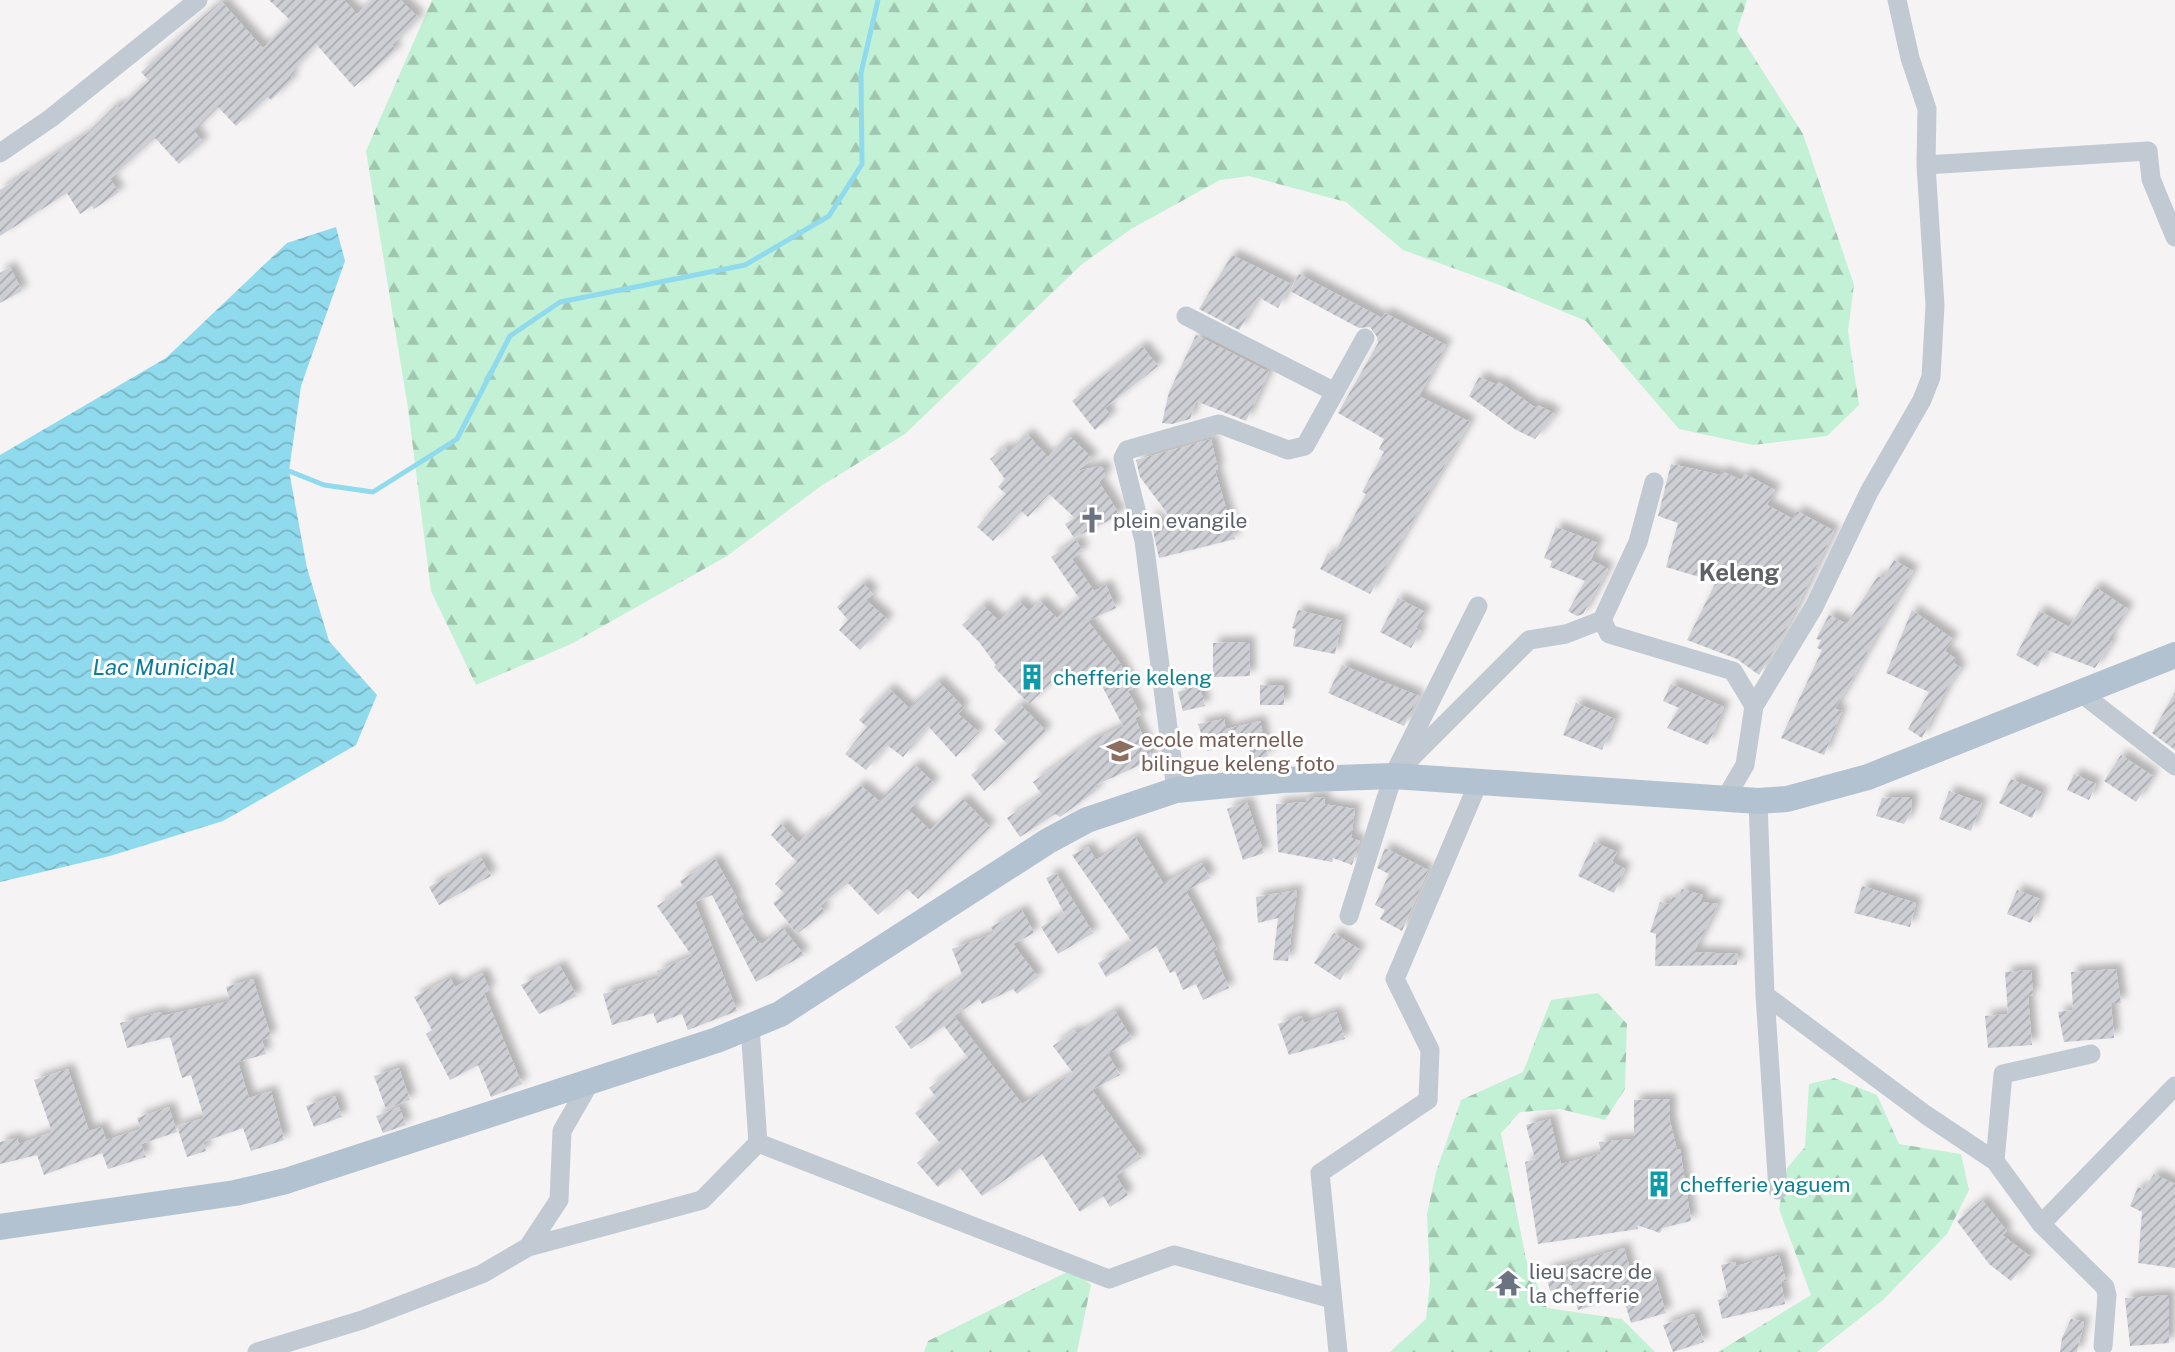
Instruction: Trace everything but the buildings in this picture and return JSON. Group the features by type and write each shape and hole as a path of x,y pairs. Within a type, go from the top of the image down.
{"main road":[{"path":"0,1227 235,1193 286,1181 589,1084 750,1027 780,1014 837,979 1048,841 1087,820 1176,790 1282,780 1393,776 1758,801 1787,799 1868,777 2175,655"}],"street":[{"path":"0,153 93,85 198,0"},
{"path":"1725,799 1745,765 1754,706 1814,607 1869,492 1922,400 1931,377 1935,305 1926,165 1927,109 1910,58 1897,0"},
{"path":"1926,165 2148,151 2151,179 2175,237"},
{"path":"1186,316 1335,392"},
{"path":"1176,790 1144,541 1123,458 1127,450 1219,424 1289,450 1305,446 1365,338"},
{"path":"1393,776 1529,640 1566,634 1602,620 1639,542 1654,482"},
{"path":"1349,916 1393,776 1478,606"},
{"path":"1602,620 1609,634 1733,671 1754,706"},
{"path":"2081,693 2175,766"},
{"path":"1338,1352 1320,1173 1428,1100 1430,1050 1395,979 1479,781"},
{"path":"1758,801 1765,995 1778,1190"},
{"path":"1765,995 1926,1115 1996,1161 2041,1224 2105,1287 2107,1295 2103,1346"},
{"path":"257,1352 362,1320 482,1275 528,1247 702,1200 758,1143 750,1027"},
{"path":"1996,1161 2003,1074 2091,1054"},
{"path":"528,1247 559,1200 562,1131 589,1084"},
{"path":"2041,1224 2175,1086"},
{"path":"758,1143 1109,1279 1174,1255 1332,1299"}],"green space":[{"path":"432,0 1747,0 1737,31 1803,134 1854,285 1848,331 1859,405 1827,436 1753,445 1679,429 1586,321 1497,284 1403,250 1346,202 1249,176 1220,180 1131,229 1081,265 905,434 821,486 727,556 571,644 476,685 431,591 408,408 366,151"},
{"path":"1598,993 1627,1024 1625,1089 1605,1120 1560,1109 1520,1112 1501,1133 1526,1259 1547,1308 1622,1319 1655,1352 1390,1352 1426,1319 1430,1282 1427,1214 1436,1172 1461,1100 1523,1072 1551,1000"},
{"path":"1834,1078 1877,1095 1899,1144 1961,1154 1969,1190 1947,1234 1883,1300 1817,1352 1718,1352 1811,1295 1779,1209 1787,1168 1805,1147 1809,1084"},
{"path":"1073,1269 1091,1285 1077,1352 924,1352 928,1341"}],"water":[{"name":"Lac Municipal","path":"336,227 345,261 301,386 289,471 307,568 329,641 377,695 356,745 223,821 110,856 0,882 0,455 166,358 287,243"}],"waterway":[{"path":"284,473 289,471 324,485 373,492 457,439 510,336 560,302 745,265 829,216 862,164 861,73 878,0"}],"place":[{"name":"plein evangile","path":"1092,520"},
{"name":"chefferie keleng","path":"1032,677"},
{"name":"ecole maternelle bilingue keleng foto","path":"1120,751"},
{"name":"chefferie yaguem","path":"1659,1184"},
{"name":"lieu sacre de la chefferie","path":"1508,1283"}],"district":[{"name":"Keleng","path":"1739,572"}]}
